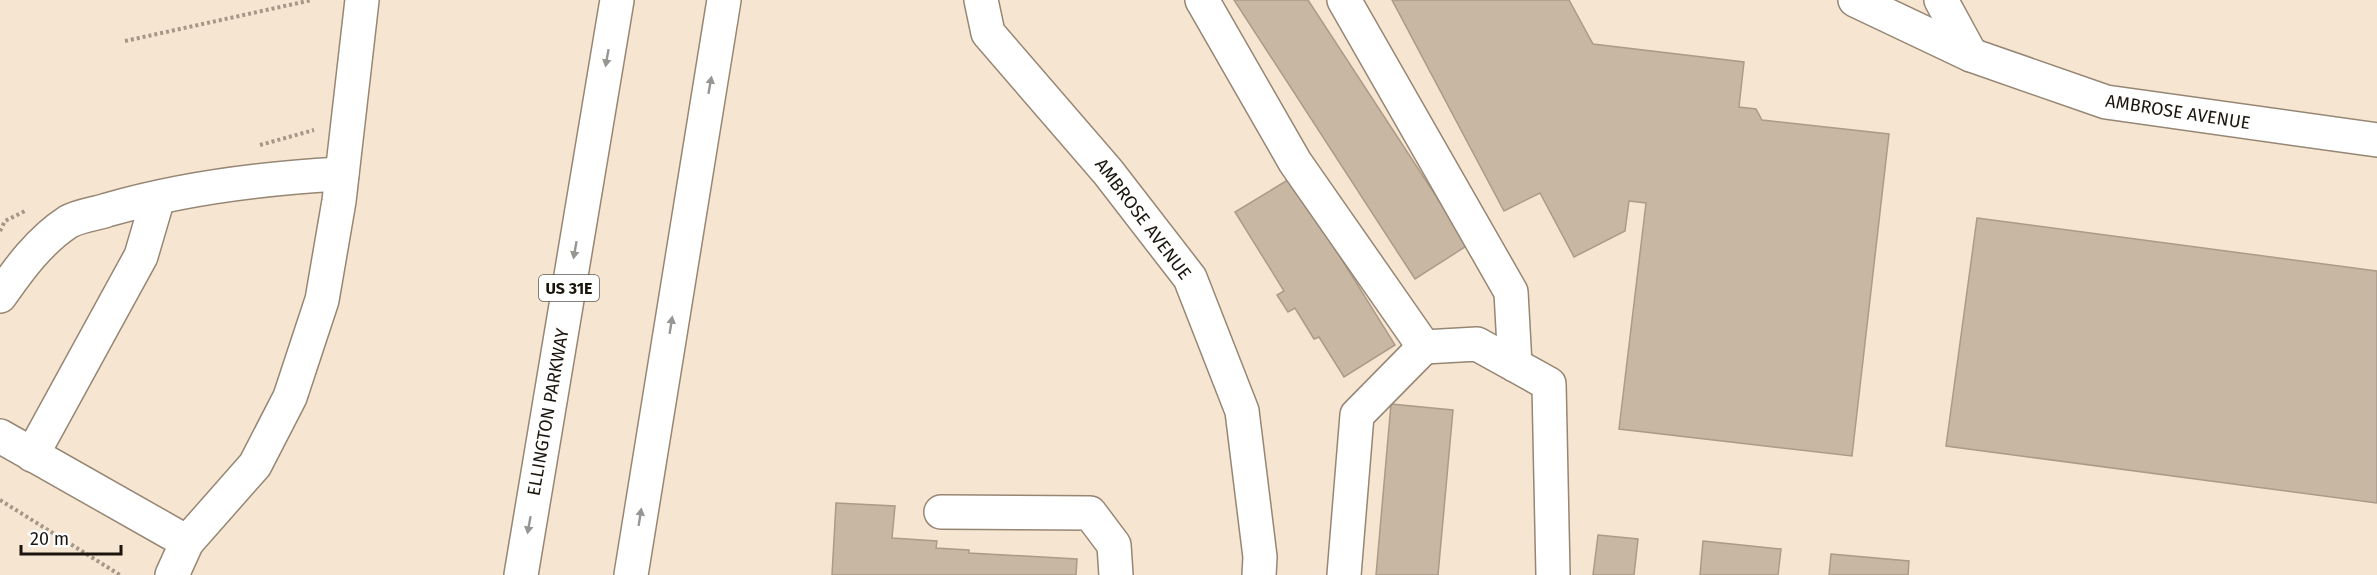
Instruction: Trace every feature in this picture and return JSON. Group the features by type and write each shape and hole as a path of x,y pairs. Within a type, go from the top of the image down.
{"main road":[{"path":"172,575 187,542 255,465 290,397 322,300 342,174 363,0"},
{"name":"ELLINGTON PARKWAY","path":"521,575 617,0"},
{"path":"631,575 724,0"},
{"name":"AMBROSE AVENUE","path":"981,0 988,33 1108,172 1190,278 1242,411 1260,557 1259,575"},
{"path":"1202,0 1295,162 1424,347"},
{"path":"1344,0 1511,292 1515,365"},
{"name":"AMBROSE AVENUE","path":"1855,0 1971,55 2106,102 2377,140"},
{"path":"1941,0 1971,55"},
{"path":"0,296 28,257 69,221 136,201 276,177 342,174"},
{"path":"32,455 141,256 158,198"},
{"path":"1344,575 1357,415 1424,347 1477,344 1549,384 1553,575"},
{"path":"0,436 187,542"},
{"path":"940,512 1089,513 1114,545 1116,575"}],"path":[{"path":"125,41 312,0"},
{"path":"253,147 321,128"},
{"path":"0,231 5,221 27,210"},
{"path":"0,500 120,575"}],"building":[{"path":"1234,0 1308,0 1468,245 1415,279"},
{"path":"1392,0 1569,0 1593,44 1744,62 1739,107 1756,109 1762,120 1889,134 1852,456 1619,429 1646,203 1629,201 1625,231 1574,257 1540,193 1504,211"},
{"path":"1291,178 1395,345 1344,377 1319,337 1314,339 1295,308 1288,312 1277,295 1284,291 1235,212"},
{"path":"1977,218 2377,271 2377,503 1946,446"},
{"path":"1391,404 1453,410 1438,575 1376,575"},
{"path":"836,503 895,506 892,538 937,541 936,548 969,550 969,553 1077,559 1076,575 832,575"},
{"path":"1598,535 1638,539 1634,575 1593,575"},
{"path":"1703,541 1781,549 1778,575 1700,575"},
{"path":"1831,554 1909,561 1908,575 1829,575"}]}
